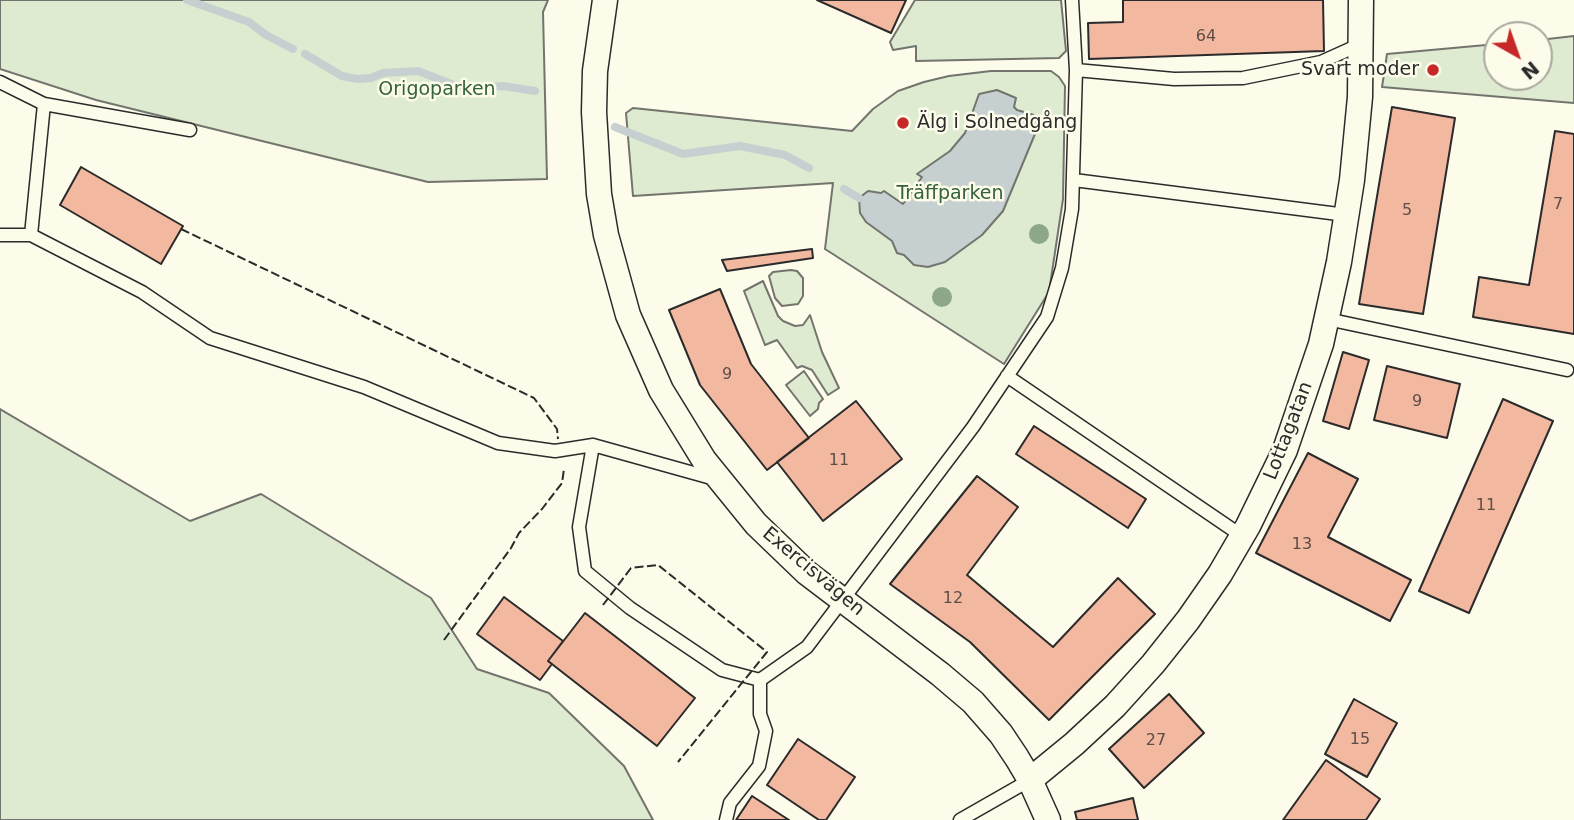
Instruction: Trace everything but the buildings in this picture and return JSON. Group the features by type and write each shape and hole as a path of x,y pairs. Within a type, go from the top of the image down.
{"street":[{"name":"Exercisvägen","path":"605,0 595,71 594,112 595,153 606,235 628,315 643,353 681,426 719,480 785,553 972,702 1001,734 1030,780 1048,820"},
{"name":"Lottagatan","path":"1030,780 1098,721 1153,664 1194,611 1242,536 1285,450 1327,319 1352,180 1360,97 1361,0"}],"lane":[{"path":"593,445 579,527 585,571 630,608 722,670 760,680 807,648 973,427 1047,317 1062,268 1072,209 1076,70 1072,0"},
{"path":"1076,70 1174,79 1243,78 1321,62 1361,44"},
{"path":"0,82 44,104 190,130"},
{"path":"31,234 44,104"},
{"path":"1074,180 1346,215"},
{"path":"0,235 31,234 142,292 210,338 364,387 498,443 555,451 593,445 719,480"},
{"path":"1327,319 1567,370"},
{"path":"1007,376 1242,536"},
{"path":"726,820 730,803 759,766 766,731 760,714 760,680"},
{"path":"960,820 1030,780"}],"green space":[{"name":"Origoparken","path":"0,0 548,0 543,12 547,179 428,182 96,100 0,69"},
{"path":"915,0 1061,0 1066,51 1059,58 916,61 916,46 893,50 890,42"},
{"path":"1574,36 1574,103 1382,87 1387,54 1483,45 1483,91 1553,91 1553,38"},
{"name":"Träffparken","path":"991,71 1051,71 1065,86 1063,199 1049,292 1004,364 825,249 833,183 633,196 626,113 633,108 852,131 873,109 898,91 949,76"},
{"path":"797,271 803,278 803,296 798,304 782,306 775,298 769,276 773,272"},
{"path":"763,281 778,316 783,321 795,326 803,325 810,315 822,352 839,388 828,395 812,370 802,366 797,368 777,340 765,345 744,291"},
{"path":"804,371 823,399 818,409 810,416 786,385"},
{"path":"0,409 190,521 261,494 431,598 477,669 549,693 624,766 653,820 0,820"}],"shaded area":[{"path":"997,90 1016,98 1014,107 1017,110 1034,115 1035,134 1003,211 982,235 945,262 928,267 914,265 904,255 897,253 892,241 866,222 860,213 859,198 868,191 884,191 903,204 922,177 917,174 950,151 965,133 979,94"}],"waterway":[{"path":"187,0 249,22 266,35 293,49"},
{"path":"305,54 342,76 357,79 371,78 383,73 418,71 454,85 471,88 503,86 535,91"},
{"path":"615,127 683,154 740,146 785,155 809,168"},
{"path":"844,189 859,198"}],"fence":[{"path":"181,229 534,398 557,429 558,439"},
{"path":"444,640 519,533 562,483 564,469"},
{"path":"603,605 631,568 658,565 767,652 678,762"}],"place":[{"name":"Svart moder","path":"1433,70"},
{"name":"Älg i Solnedgång","path":"903,123"}]}
